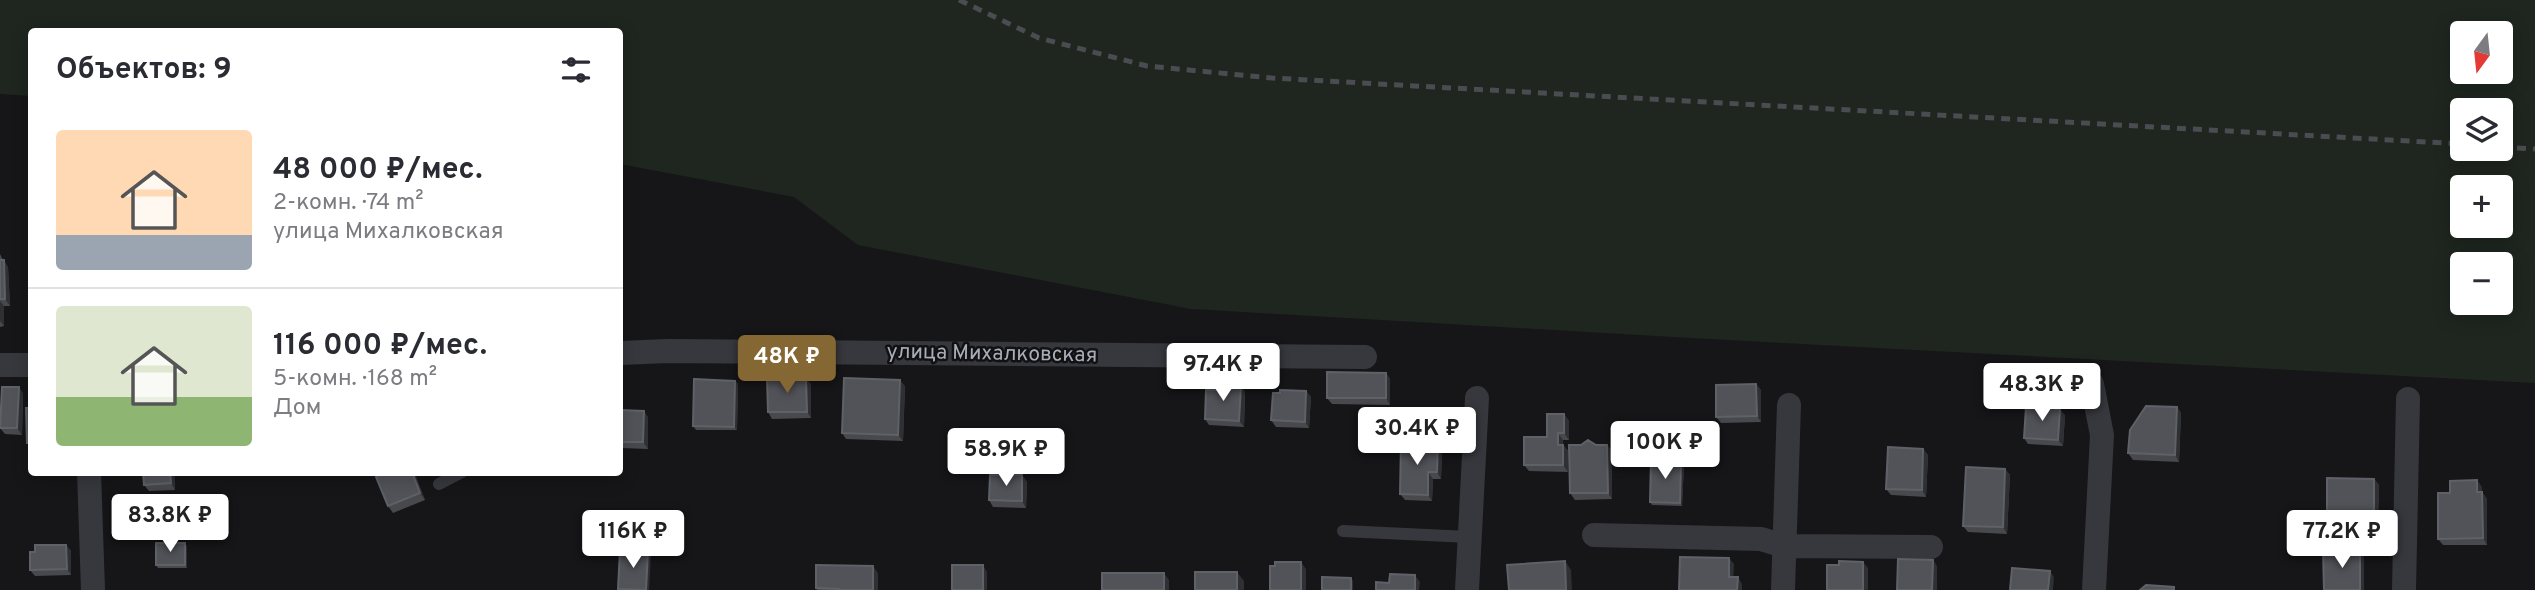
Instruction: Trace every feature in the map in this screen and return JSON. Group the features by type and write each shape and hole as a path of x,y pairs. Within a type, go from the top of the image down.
{"street":[{"name":"улица Михалковская","path":"623,353 682,351 1364,357"},
{"path":"0,365 28,365"},
{"path":"2092,384 2102,435 2094,590"},
{"path":"1466,590 1477,398"},
{"path":"2404,590 2408,399"},
{"path":"1783,590 1789,405"},
{"path":"89,476 93,590"},
{"path":"1594,535 1760,539 1784,546 1931,547"}],"lane":[{"path":"439,484 454,476"},
{"path":"1343,531 1469,537"}],"shaded area":[{"path":"0,0 2535,0 2535,383 1191,309 858,245 794,197 623,165 623,28 28,28 28,96 0,94"}],"building":[{"path":"0,260 4,260 5,299 0,299"},
{"path":"1327,372 1386,373 1386,398 1327,398"},
{"path":"767,378 806,378 807,412 768,412"},
{"path":"844,378 900,380 898,435 842,433"},
{"path":"694,379 735,381 734,427 693,426"},
{"path":"1756,384 1757,416 1716,417 1716,385"},
{"path":"1217,385 1241,386 1239,421 1205,419 1206,390 1217,390"},
{"path":"2,387 19,387 17,428 0,428"},
{"path":"1280,390 1306,391 1305,422 1271,420 1273,393 1280,393"},
{"path":"2146,406 2177,407 2175,455 2128,453 2130,430"},
{"path":"2026,407 2060,409 2058,440 2024,438"},
{"path":"26,408 28,408 28,443"},
{"path":"623,410 644,411 643,442 623,442"},
{"path":"1547,414 1564,414 1564,433 1558,433 1558,445 1563,445 1563,465 1524,465 1524,437 1547,437"},
{"path":"1588,440 1596,445 1607,445 1608,493 1570,493 1569,445 1581,445"},
{"path":"1401,442 1438,443 1437,472 1428,472 1428,495 1400,494"},
{"path":"1888,447 1923,449 1922,490 1886,489"},
{"path":"1651,459 1681,461 1680,503 1650,502"},
{"path":"1966,467 2005,469 2003,527 1963,526"},
{"path":"990,475 1022,475 1022,501 989,500"},
{"path":"143,476 170,476 171,483 144,485"},
{"path":"414,476 420,493 388,506 376,477"},
{"path":"2327,478 2374,479 2374,514 2327,513"},
{"path":"2477,480 2477,492 2482,492 2483,538 2438,539 2438,493 2450,493 2450,481"},
{"path":"156,543 185,543 185,565 156,565"},
{"path":"35,545 66,545 67,569 30,570 30,552 35,552"},
{"path":"620,550 648,552 646,590 618,589"},
{"path":"2323,550 2360,550 2360,590 2324,590"},
{"path":"1680,557 1729,558 1729,577 1738,577 1737,590 1679,590"},
{"path":"1898,559 1933,560 1932,590 1897,590"},
{"path":"1565,561 1566,590 1509,590 1507,565"},
{"path":"1839,561 1863,562 1863,590 1827,590 1827,565 1839,565"},
{"path":"1275,562 1301,562 1301,590 1270,590 1270,566 1275,566"},
{"path":"816,565 873,566 873,590 816,588"},
{"path":"952,565 983,565 983,590 952,590"},
{"path":"2012,568 2050,571 2048,590 2010,590"},
{"path":"1195,572 1237,572 1237,590 1195,590"},
{"path":"1102,573 1164,573 1164,590 1102,590"},
{"path":"1390,574 1415,575 1415,590 1376,590 1376,582 1389,583"},
{"path":"1322,577 1351,578 1351,590 1322,590"},
{"path":"2146,585 2174,587 2174,590 2140,590"}],"railway":[{"path":"959,0 1039,38 1147,66 1272,78 2450,143"},
{"path":"2513,148 2535,149"}]}
